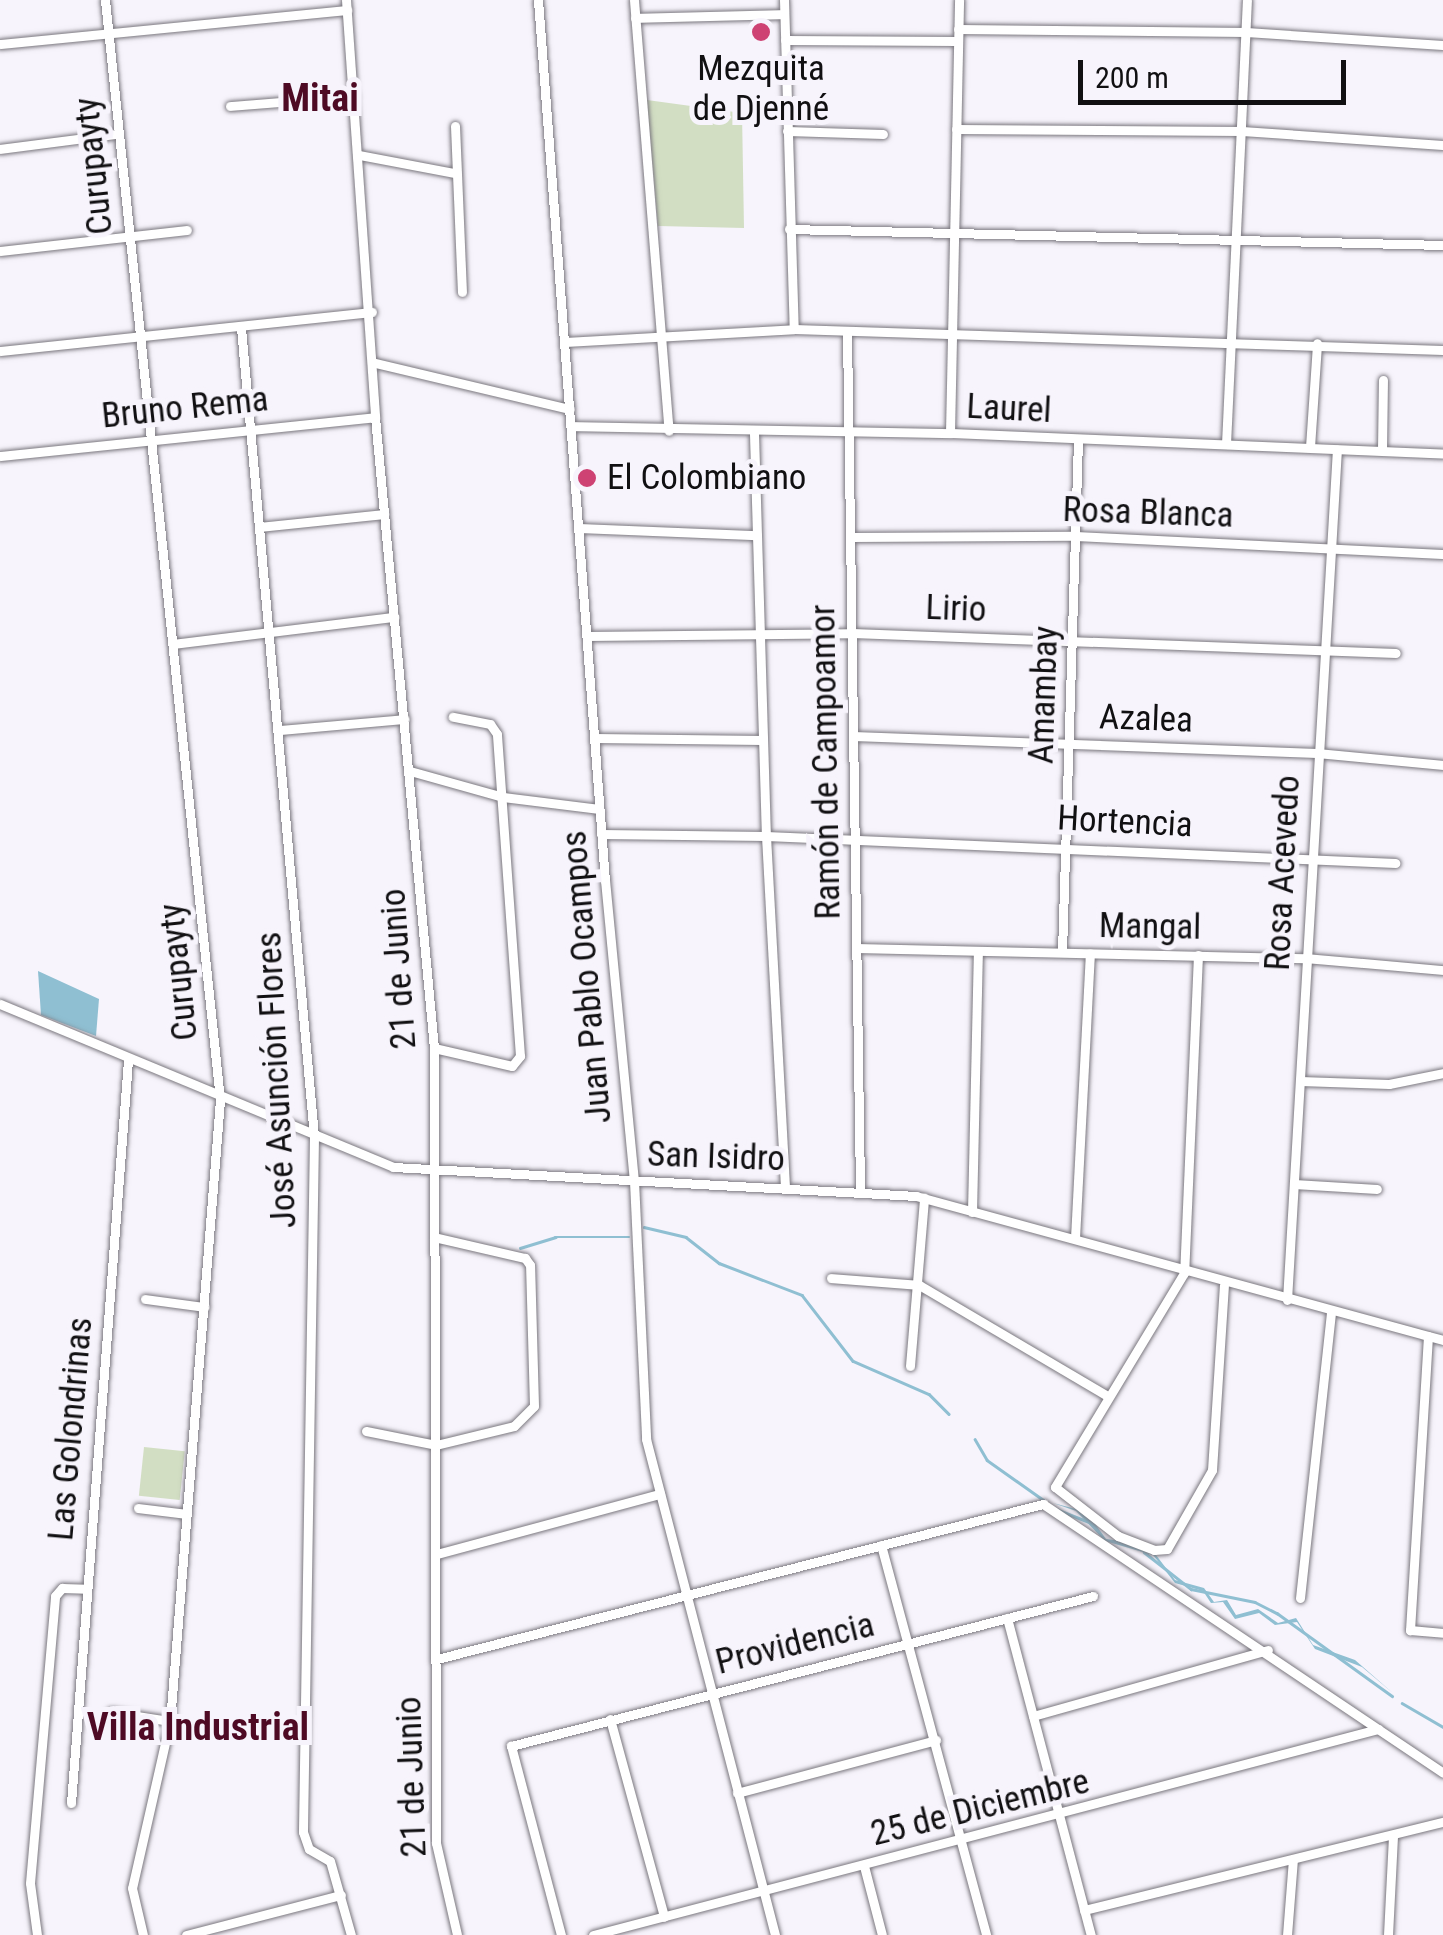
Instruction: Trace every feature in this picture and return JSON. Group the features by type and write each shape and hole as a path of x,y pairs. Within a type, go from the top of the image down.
{"street":[{"name":"Curupayty","path":"105,0 220,1100 170,1720 132,1888 143,1935"},
{"name":"Juan Pablo Ocampos","path":"538,0 601,834 634,1182 646,1439 775,1935"},
{"path":"634,0 669,431"},
{"path":"784,0 794,329"},
{"path":"950,433 959,0"},
{"path":"1226,444 1247,0"},
{"path":"0,44 347,5"},
{"name":"21 de Junio","path":"347,5 372,312 375,417 434,1048 436,1844 457,1935"},
{"path":"635,18 784,14"},
{"path":"958,30 1246,32 1443,45"},
{"path":"785,40 958,41"},
{"path":"230,106 354,96"},
{"path":"456,126 454,172 462,292"},
{"path":"787,130 882,134"},
{"path":"956,130 1242,132 1443,145"},
{"path":"0,149 116,134"},
{"path":"360,155 454,172"},
{"path":"0,250 187,230"},
{"path":"789,230 1443,244"},
{"path":"0,351 372,312"},
{"name":"José Asunción Flores","path":"242,328 314,1137 303,1832 309,1849 330,1861 341,1895"},
{"path":"565,342 660,333 794,329 1443,350"},
{"name":"Ramón de Campoamor","path":"847,333 860,1190"},
{"path":"1310,447 1316,343"},
{"path":"375,362 570,409"},
{"path":"1382,450 1384,380"},
{"name":"Bruno Rema","path":"0,456 375,417"},
{"name":"Laurel","path":"571,426 754,434 950,433 1443,454"},
{"path":"754,434 766,836 786,1188"},
{"name":"Amambay","path":"1062,952 1078,441"},
{"name":"Rosa Acevedo","path":"1287,1300 1337,449"},
{"path":"258,527 384,514"},
{"path":"579,528 757,535"},
{"name":"Rosa Blanca","path":"850,537 1075,536 1443,554"},
{"path":"173,644 394,617"},
{"name":"Lirio","path":"587,636 852,633 1396,653"},
{"path":"434,1048 512,1066 520,1056 503,797 494,727 454,717"},
{"path":"280,730 404,719"},
{"name":"Azalea","path":"853,736 1318,753 1443,766"},
{"path":"595,738 762,740"},
{"path":"410,770 503,797 599,809"},
{"name":"Hortencia","path":"601,834 852,838 1395,864"},
{"name":"Mangal","path":"856,948 1305,958 1443,970"},
{"path":"972,1212 978,952"},
{"path":"1076,1238 1090,953"},
{"path":"1198,955 1184,1273 1106,1395 1056,1492 1118,1536 1166,1549 1212,1470 1224,1284"},
{"name":"San Isidro","path":"0,1004 220,1100 381,1163 434,1173 860,1190 924,1198 1076,1238 1224,1284 1443,1340"},
{"name":"Las Golondrinas","path":"71,1804 128,1060"},
{"path":"1300,1081 1388,1084 1443,1074"},
{"path":"1294,1184 1378,1188"},
{"path":"910,1366 924,1198"},
{"path":"366,1431 436,1445 528,1418 534,1406 536,1286 525,1258 434,1237"},
{"path":"831,1278 919,1286 1106,1395"},
{"path":"146,1298 204,1307"},
{"path":"1300,1598 1331,1311"},
{"path":"1428,1336 1410,1630 1443,1633"},
{"path":"437,1554 660,1494"},
{"path":"438,1659 1043,1504 1151,1580 1268,1650 1443,1773"},
{"path":"138,1508 187,1514"},
{"path":"881,1545 986,1935"},
{"path":"37,1935 30,1883 56,1596 62,1588 86,1589"},
{"name":"Providencia","path":"562,1935 510,1746 1093,1596"},
{"path":"1007,1618 1091,1935"},
{"path":"1034,1716 1268,1650"},
{"path":"111,1712 170,1720"},
{"path":"610,1719 664,1917"},
{"name":"25 de Diciembre","path":"592,1935 1061,1817 1378,1729"},
{"path":"737,1793 936,1740"},
{"path":"1084,1910 1443,1822"},
{"path":"1388,1935 1393,1836"},
{"path":"1288,1935 1294,1859"},
{"path":"864,1866 882,1935"},
{"path":"186,1935 341,1895 351,1935"}],"green space":[{"path":"647,100 742,113 744,228 658,226"},
{"path":"144,1447 185,1451 180,1500 139,1496"}],"water":[{"path":"38,971 99,999 96,1036 41,1015"},
{"path":"1053,1503 1076,1509 1093,1521 1106,1539 1123,1541 1156,1555 1175,1580 1204,1588 1214,1602 1227,1600 1236,1615 1258,1609 1278,1623 1296,1618 1313,1645 1355,1660 1394,1694 1362,1667 1315,1649 1297,1622 1275,1625 1259,1613 1235,1619 1223,1602 1211,1603 1203,1591 1175,1583 1153,1555 1105,1541 1076,1511"}],"waterway":[{"path":"644,1227 686,1237 719,1263 802,1295 853,1361 929,1394 949,1414"},
{"path":"520,1248 555,1237 629,1237"},
{"path":"975,1439 987,1460 1045,1501"},
{"path":"1056,1509 1094,1524"},
{"path":"1144,1552 1191,1589 1255,1602 1277,1613 1392,1696"},
{"path":"1402,1703 1443,1727"}],"place":[{"name":"Mezquita de Djenné","path":"761,32"},
{"name":"El Colombiano","path":"587,478"}],"district":[{"name":"Mitai","path":"320,99"},
{"name":"Villa Industrial","path":"198,1728"}]}
